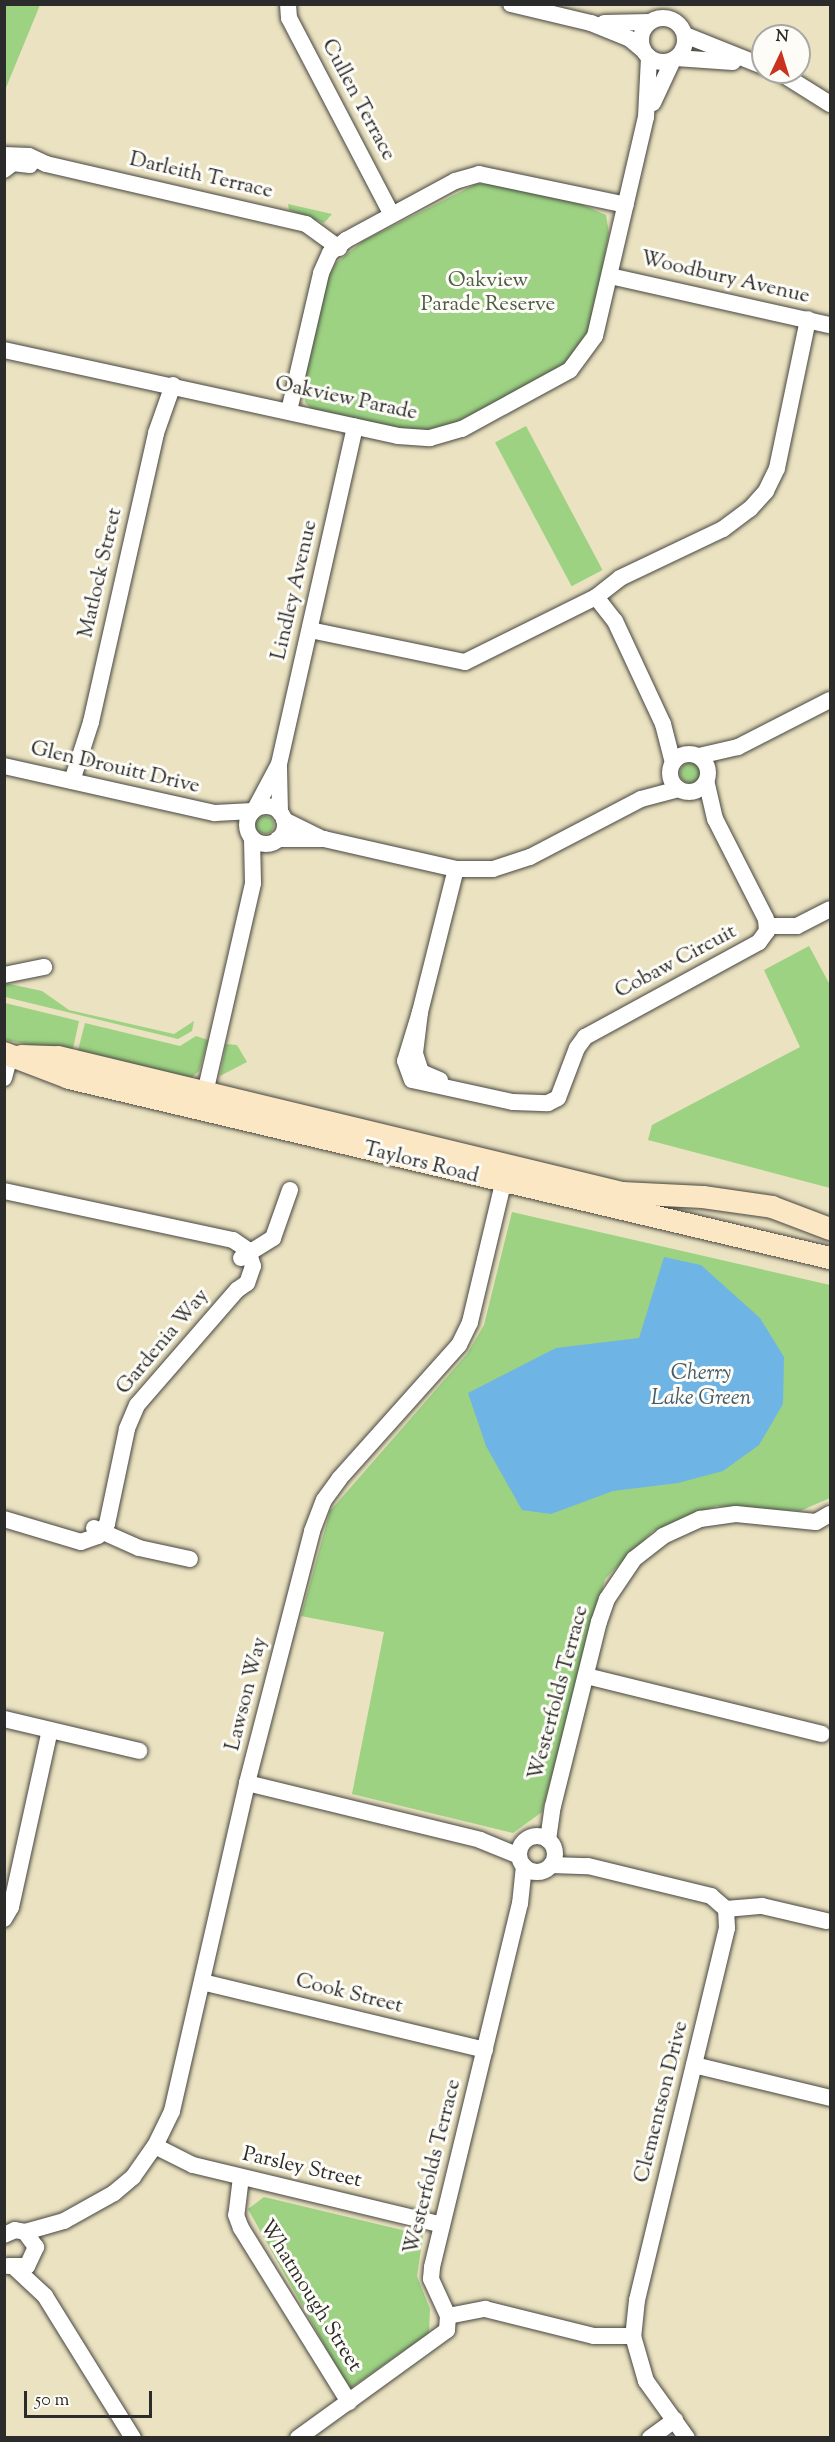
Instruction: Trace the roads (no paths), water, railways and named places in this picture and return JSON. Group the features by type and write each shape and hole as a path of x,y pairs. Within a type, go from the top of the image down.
{"street":[{"name":"Cullen Terrace","path":"288,4 289,18 392,215"},
{"path":"511,4 591,22 630,39 645,53 661,63 675,59 751,64"},
{"path":"675,59 684,48 679,4"},
{"path":"591,22 657,15 668,19 682,30 751,61"},
{"path":"645,53 642,34 657,15"},
{"name":"Oakview Parade","path":"8,348 398,436 446,435 556,379 578,362 595,336 646,117 645,53"},
{"name":"Oakview Parade","path":"646,117 675,59"},
{"path":"798,84 831,104"},
{"name":"Darleith Terrace","path":"4,155 29,156 46,164"},
{"name":"Darleith Terrace","path":"4,170 14,163 46,164 306,224 339,248"},
{"path":"289,411 321,273 330,253 392,215 455,181 479,174 626,205"},
{"name":"Woodbury Avenue","path":"610,276 831,325"},
{"path":"310,630 465,662 561,613 600,603 636,574 723,529 750,509 766,491 777,468 808,320"},
{"name":"Matlock Street","path":"78,782 167,384"},
{"name":"Lindley Avenue","path":"254,810 279,764 355,426"},
{"path":"600,603 663,724 671,766 671,780 682,791"},
{"path":"641,799 681,756 738,747 828,700"},
{"path":"663,724 707,764 708,779"},
{"path":"250,836 275,841 324,839 452,867 483,870 516,864 641,799 698,790 738,747"},
{"name":"Lindley Avenue","path":"279,764 282,817"},
{"name":"Glen Drouitt Drive","path":"4,766 215,813 254,810"},
{"name":"Cobaw Circuit","path":"452,867 420,1012 415,1053 418,1066 426,1076 455,1088 513,1102 553,1101 558,1098 577,1048 585,1037 753,947 764,937 767,926 764,911 715,819 708,779"},
{"name":"Cobaw Circuit","path":"682,791 715,819"},
{"path":"253,883 247,821 254,810 266,806 324,839"},
{"name":"Glen Drouitt Drive","path":"215,813 250,836"},
{"path":"203,1101 253,883 275,841 282,817"},
{"path":"767,926 797,926 831,909"},
{"path":"4,975 44,967"},
{"path":"4,1078 10,1055"},
{"name":"Taylors Road","path":"10,1055 58,1057 203,1101 503,1183 831,1258"},
{"name":"Taylors Road","path":"203,1101 601,1189 757,1204 831,1229"},
{"name":"Lawson Way","path":"16,2233 64,2221 114,2193 133,2177 155,2146 172,2111 247,1783 312,1531 324,1500 459,1345 470,1322 503,1183"},
{"path":"4,1185 36,1196"},
{"path":"4,1191 36,1196 206,1236 233,1240 244,1256 273,1238 290,1190"},
{"name":"Gardenia Way","path":"98,1530 109,1516 110,1495 137,1405 237,1290 247,1283 251,1274 244,1256"},
{"name":"Westerfolds Terrace","path":"448,2316 431,2279 442,2225 520,1904 553,1806 607,1599 634,1559 663,1536 714,1516 756,1515 816,1522 831,1514"},
{"path":"4,1519 56,1532 81,1542 93,1540 98,1530 139,1548 190,1559"},
{"path":"586,1676 822,1734"},
{"path":"4,1719 139,1751"},
{"path":"4,1919 11,1907 13,1885 50,1730"},
{"path":"247,1783 711,1896 726,1909 762,1906 826,1921"},
{"path":"4,1901 13,1885"},
{"name":"Clementson Drive","path":"687,2438 646,2381 633,2336 637,2300 727,1928 726,1909"},
{"name":"Cook Street","path":"202,1982 485,2050"},
{"path":"694,2065 831,2098"},
{"name":"Parsley Street","path":"155,2146 193,2165 442,2225"},
{"name":"Whatmough Street","path":"241,2177 236,2215 240,2224 349,2402"},
{"path":"4,2217 16,2233 34,2240 45,2296 133,2438"},
{"name":"Lawson Way","path":"8,2267 27,2266 64,2221"},
{"path":"8,2267 45,2296"},
{"path":"298,2438 441,2336 447,2330 448,2316 485,2309 594,2336 633,2336"},
{"path":"650,2438 675,2420"}],"water":[{"name":"Cherry Lake Green","path":"664,1257 701,1265 760,1318 784,1357 783,1404 759,1445 723,1471 678,1483 613,1491 551,1514 522,1510 486,1446 468,1393 556,1348 639,1338"}],"park label":[{"name":"Oakview Parade Reserve","path":"488,293"}]}
